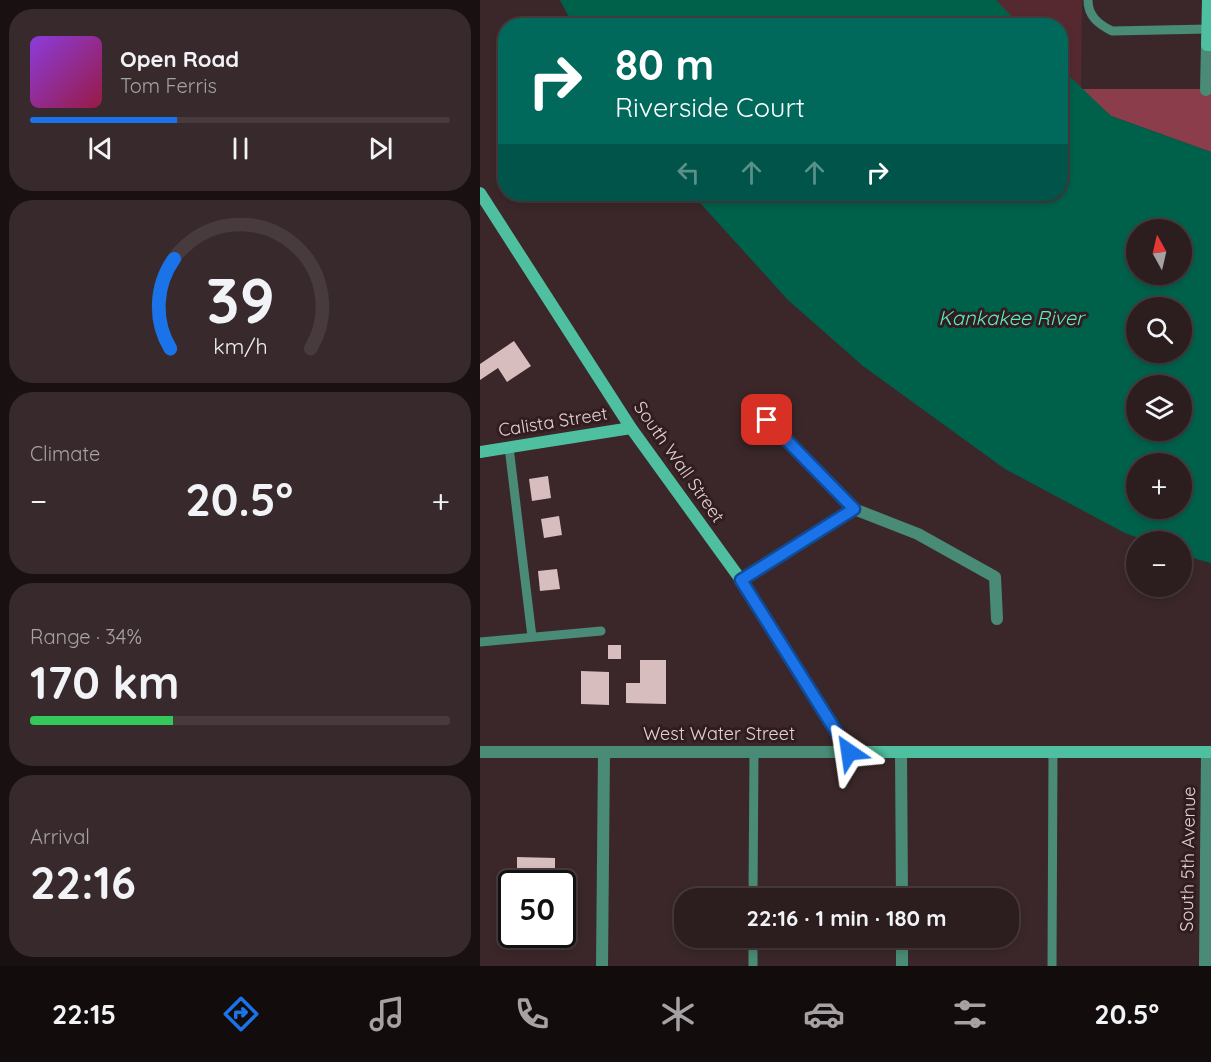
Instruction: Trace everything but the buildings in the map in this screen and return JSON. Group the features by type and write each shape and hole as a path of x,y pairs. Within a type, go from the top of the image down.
{"main road":[{"path":"1208,0 1209,45"},
{"name":"South Wall Street","path":"480,193 631,428 741,580 849,752"},
{"name":"Calista Street","path":"480,452 631,428"},
{"name":"West Water Street","path":"849,752 1209,752"}],"street":[{"path":"1206,90 1209,45"},
{"path":"767,420 854,509 918,534 995,577 997,619"},
{"path":"741,580 854,509"},
{"name":"West Water Street","path":"480,752 849,752"},
{"path":"602,966 604,752"},
{"path":"901,752 902,888"},
{"name":"South 5th Avenue","path":"1205,966 1209,752"},
{"path":"902,948 902,966"}],"lane":[{"path":"1088,0 1088,10 1099,25 1112,31 1208,29"},
{"path":"509,447 532,637"},
{"path":"480,642 601,631"},
{"path":"753,888 754,752"},
{"path":"1052,966 1053,752"},
{"path":"753,948 753,966"}],"shaded area":[{"path":"995,0 1082,0 1081,89 1068,75 1068,18 1012,18"},
{"path":"1081,89 1211,89 1211,152 1111,116"}],"water":[{"path":"560,0 996,0 1013,18 569,18"},
{"name":"Kankakee River","path":"1068,75 1111,116 1211,152 1211,563 1192,558 1192,531 1126,531 1126,533 1005,469 863,366 788,300 698,201 1068,201"}],"route":[{"path":"767,420 854,509 741,580 849,752"}]}
